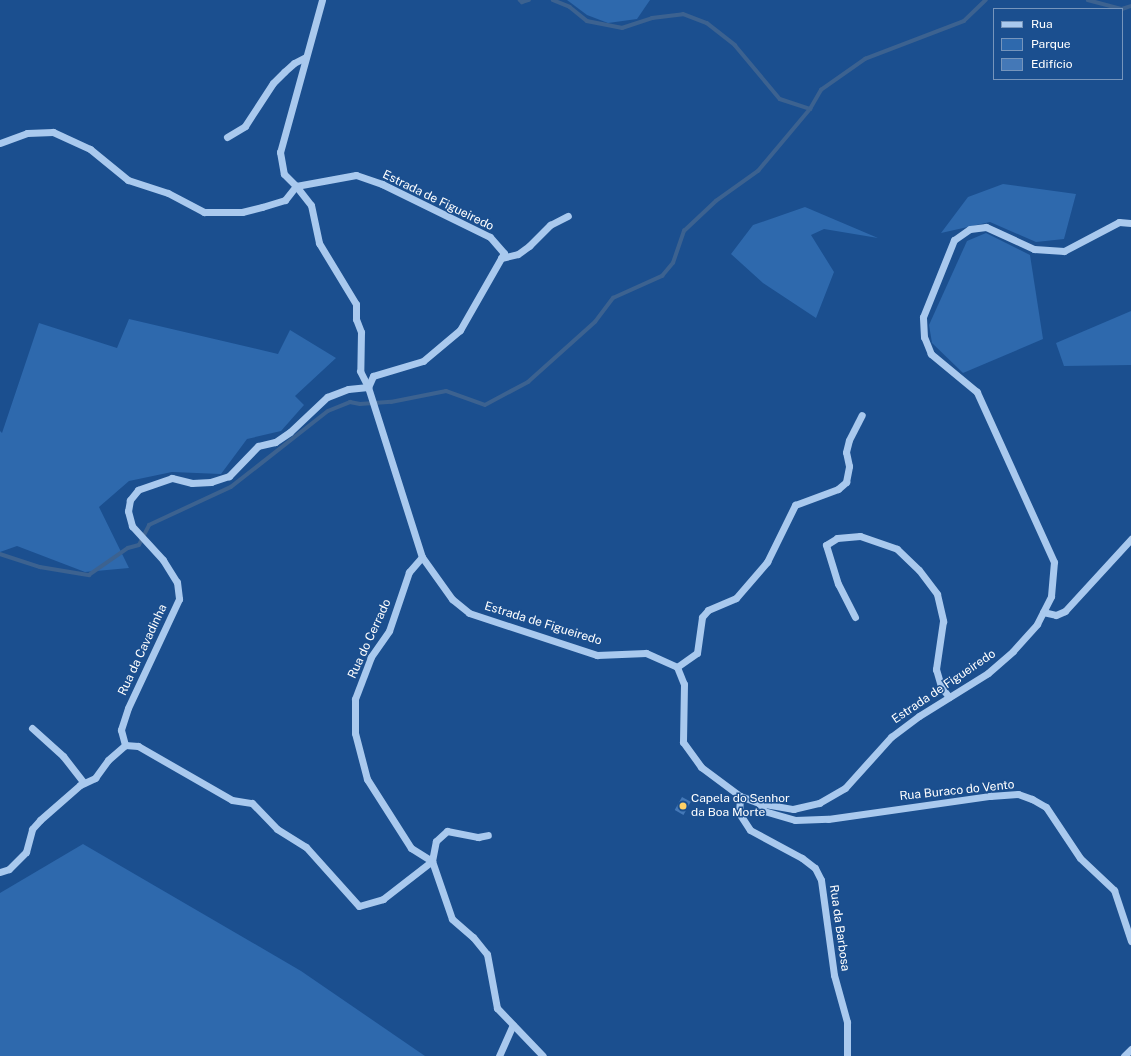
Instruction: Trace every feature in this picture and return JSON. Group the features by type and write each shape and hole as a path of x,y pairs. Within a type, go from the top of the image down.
{"street":[{"path":"0,143 27,133 53,132 90,149 128,180 168,193 204,212 242,212 285,200 296,186 284,174 280,152 322,0"},
{"path":"226,137 245,126 273,83 294,63 306,57"},
{"name":"Estrada de Figueiredo","path":"502,258 504,253 490,237 382,184 356,175 296,186 311,205 319,243 356,304 356,319 361,332 360,371 368,387 422,557 452,599 469,613 596,655 646,653 677,667 684,684 683,742 701,767 740,796 759,803 793,809 820,803 845,788 891,737 949,697 988,673 1013,651 1037,624 1051,596 1054,562 977,392 931,354 924,337 922,317 954,240 970,229 986,227 1034,249 1064,251 1119,222 1131,223"},
{"path":"368,387 373,376 424,361 460,330 502,258 518,254 529,246 550,225 568,216"},
{"name":"Rua da Cavadinha","path":"124,744 121,730 128,708 179,599 177,582 132,526 128,511 130,500 138,490 172,478 192,483 211,482 229,476 258,446 275,442 290,432 327,396 348,389 368,387"},
{"path":"677,667 697,653 702,617 708,610 736,598 767,562 795,504 838,489 846,482 850,466 846,452 849,440 862,415"},
{"path":"855,617 838,584 826,545 837,538 860,536 897,549 920,570 938,594 943,621 936,669 941,687 949,697"},
{"path":"1043,612 1056,615 1065,611 1131,539"},
{"name":"Rua do Cerrado","path":"422,557 409,572 389,631 371,657 355,699 355,733 367,779 411,848 432,861"},
{"path":"32,728 63,756 84,783"},
{"path":"0,872 9,869 26,852 32,829 40,820 84,783 95,778 108,760 124,744 138,746 232,800 252,803 277,828 306,847 359,906 383,899 432,861"},
{"name":"Rua Buraco do Vento","path":"759,803 764,811 795,820 828,819 990,796 1018,794 1032,799 1046,807 1080,858 1114,890 1131,941"},
{"name":"Rua da Barbosa","path":"740,796 739,814 750,830 802,858 815,868 821,880 834,975 847,1022 847,1056"},
{"path":"488,835 478,837 447,831 436,841 432,861 452,919 473,937 487,954 497,1008 543,1056"},
{"path":"499,1056 513,1025"},
{"path":"1124,1056 1131,1049"}],"green space":[{"path":"567,0 650,0 637,19 608,23 587,15"},
{"path":"1003,184 1076,194 1064,239 1036,242 990,222 941,233 968,197"},
{"path":"805,207 878,238 824,229 811,235 834,272 816,318 763,283 731,254 753,225"},
{"path":"986,233 1030,255 1043,339 963,373 932,343 929,325 967,241"},
{"path":"1131,311 1131,365 1064,366 1056,343"},
{"path":"129,319 278,354 290,330 336,358 295,396 304,405 281,431 247,439 221,474 172,472 129,481 99,507 129,568 85,572 17,546 0,552 0,431 2,433 39,323 117,348"},
{"path":"83,844 301,971 425,1056 0,1056 0,893"}],"building":[{"name":"Capela do Senhor da Boa Morte","path":"682,797 691,802 683,815 675,810"}],"waterway":[{"path":"520,0 522,2 529,0"},
{"path":"553,0 570,7 587,21 622,28 652,18 683,14 707,23 735,45 780,99 810,109"},
{"path":"0,554 40,567 89,575 128,548 139,545 149,525 231,487 328,411 350,402 360,404 391,402 446,391 485,405 528,382 595,322 613,298 662,276 673,263 684,231 716,201 758,171 810,109 821,90 865,59 964,21 986,0"},
{"path":"1088,0 1117,8"},
{"path":"1123,9 1131,6"}],"place":[{"name":"Capela do Senhor da Boa Morte","path":"683,806"}]}
